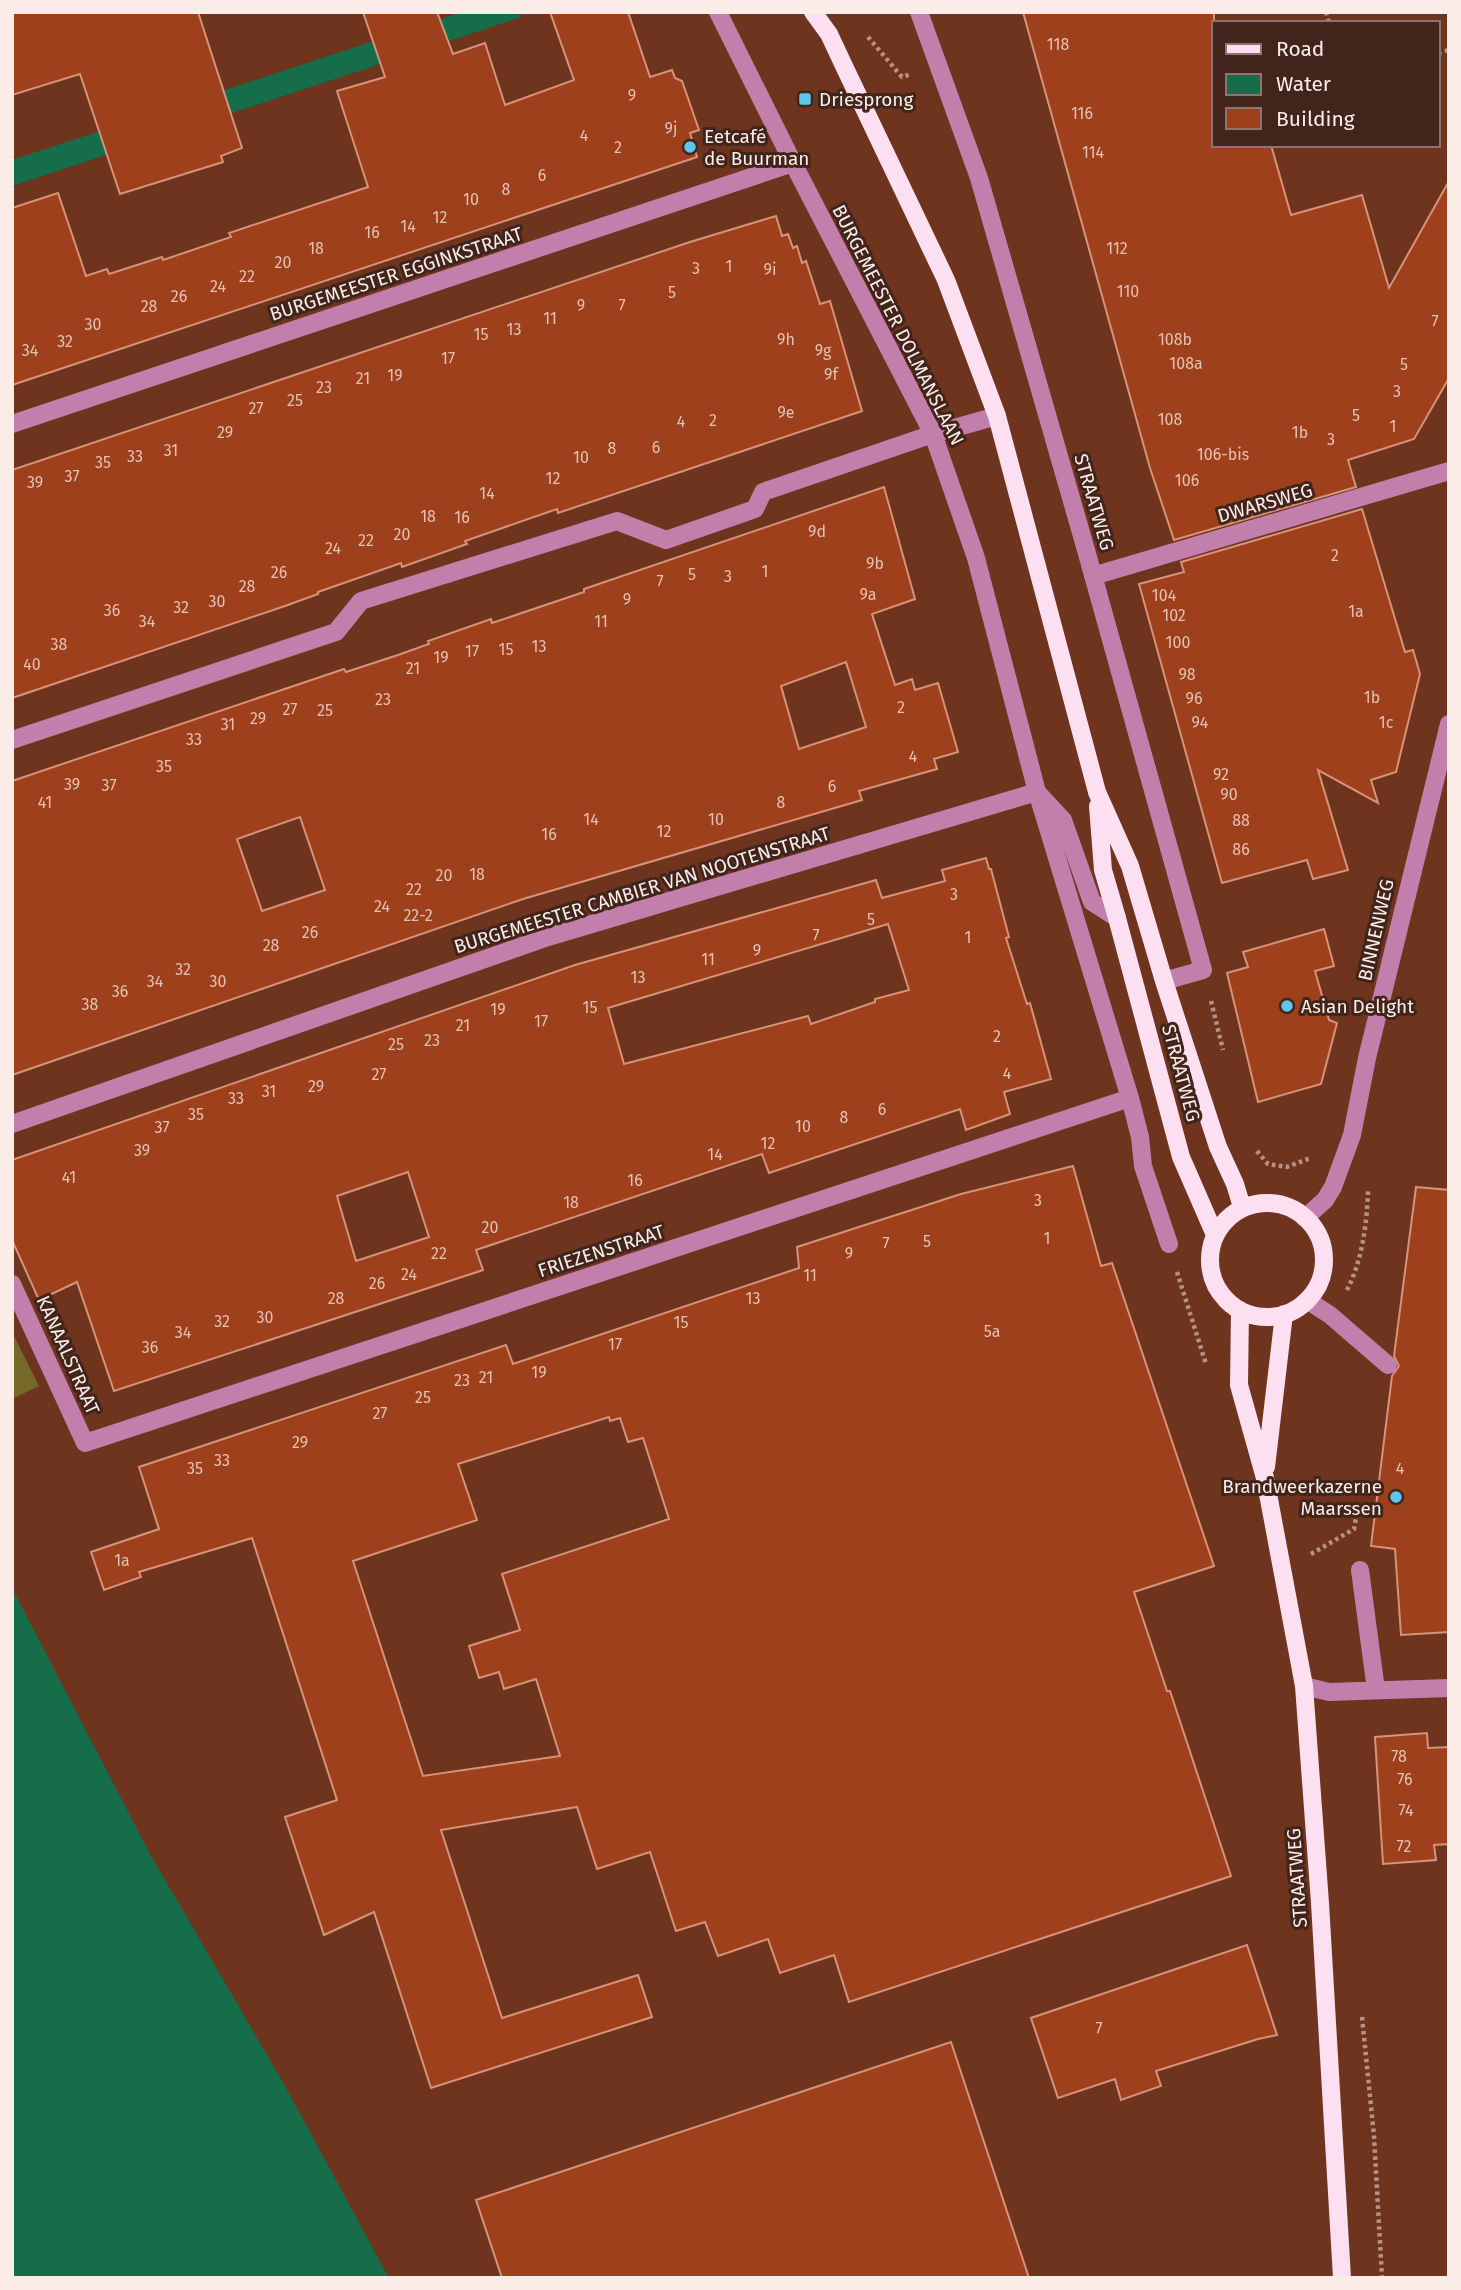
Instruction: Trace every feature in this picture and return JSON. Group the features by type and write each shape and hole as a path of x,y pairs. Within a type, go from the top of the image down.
{"main road":[{"name":"STRAATWEG","path":"813,12 829,34 946,279 997,416 1097,792 1130,866 1218,1147 1235,1184 1242,1208"},
{"name":"STRAATWEG","path":"824,12 829,34"},
{"name":"STRAATWEG","path":"1097,792 1102,870 1181,1157 1215,1235"},
{"path":"1264,1203 1286,1206 1305,1218 1315,1229 1324,1259 1322,1274 1307,1300 1284,1314 1269,1317 1240,1310 1227,1302 1214,1282 1209,1258 1215,1235 1222,1224 1242,1208 1264,1203"},
{"name":"STRAATWEG","path":"1240,1310 1239,1385 1265,1478 1304,1686 1321,1916 1342,2278"},
{"name":"STRAATWEG","path":"1265,1478 1284,1314"}],"street":[{"name":"BURGEMEESTER DOLMANSLAAN","path":"718,12 933,434 976,558 1037,792"},
{"name":"STRAATWEG","path":"919,12 979,178 1203,970 1164,981"},
{"name":"BURGEMEESTER EGGINKSTRAAT","path":"12,424 793,163"},
{"path":"12,740 336,632 361,601 617,521 666,540 755,509 763,492 933,434 997,416"},
{"name":"DWARSWEG","path":"1093,576 1449,471"},
{"name":"BINNENWEG","path":"1305,1218 1325,1200 1333,1187 1352,1135 1367,1058 1449,724"},
{"path":"1037,792 1063,820 1092,902 1117,918"},
{"path":"1037,792 1130,1098 1140,1137 1143,1166 1169,1244"},
{"name":"BURGEMEESTER CAMBIER VAN NOOTENSTRAAT","path":"12,1124 548,937 1037,792"},
{"name":"FRIEZENSTRAAT","path":"85,1443 1130,1098"},
{"name":"KANAALSTRAAT","path":"12,1284 85,1443"},
{"path":"1307,1300 1330,1315 1388,1365"},
{"path":"1360,1570 1376,1690"},
{"path":"1304,1686 1329,1692 1449,1688"}],"path":[{"path":"865,33 902,77 938,65"},
{"path":"1255,1147 1268,1164 1287,1167 1304,1161"},
{"path":"1169,1244 1209,1376"},
{"path":"1307,1556 1354,1528 1358,1506"}],"shaded area":[{"path":"12,1332 39,1386 12,1399"}],"water":[{"path":"462,12 520,12 521,17 12,186 12,160"},
{"path":"12,1588 150,1854 285,2086 389,2278 12,2278"}],"building":[{"path":"12,12 198,12 242,148 221,156 223,162 120,194 80,74 12,95"},
{"path":"363,12 437,12 453,54 485,43 505,105 574,80 550,12 628,12 650,77 672,70 675,78 682,81 699,130 690,133 697,157 12,385 12,208 58,193 86,276 107,269 109,274 162,257 163,260 231,237 229,233 368,187 337,91 385,77"},
{"path":"1023,12 1214,12 1212,147 1272,147 1291,215 1362,195 1389,288 1449,181 1449,378 1414,439 1348,460 1356,487 1174,540 1150,468"},
{"path":"776,216 782,236 788,234 793,248 797,246 802,263 806,261 820,304 830,301 862,411 558,513 557,509 465,541 467,544 402,567 401,563 285,606 12,698 12,470 690,242"},
{"path":"884,487 915,599 872,614 895,685 912,679 915,690 938,683 958,752 934,759 937,769 859,791 862,800 523,899 12,1075 12,781 344,669 346,672 398,655 429,644 428,641 491,619 492,623 584,592 584,589","holes":["846,662 866,727 799,749 781,686","300,817 325,890 262,911 237,839"]},
{"path":"1362,509 1405,652 1413,650 1420,674 1396,772 1371,780 1378,803 1318,770 1348,870 1313,879 1307,860 1222,883 1139,584 1184,572 1181,562"},
{"path":"986,858 1009,937 1006,938 1027,1004 1030,1003 1051,1079 1004,1092 1010,1114 966,1130 960,1109 769,1173 762,1154 476,1250 483,1270 114,1391 77,1282 39,1300 12,1240 12,1160 575,965 876,880 882,898 945,881 942,870","holes":["888,924 909,990 875,999 875,1002 811,1024 808,1016 624,1064 608,1008","408,1172 429,1237 356,1261 337,1196"]},
{"path":"1324,929 1334,966 1315,971 1329,1020 1337,1023 1321,1084 1258,1102 1227,973 1248,967 1243,952"},
{"path":"1073,1166 1101,1266 1112,1263 1214,1566 1134,1592 1231,1876 849,2002 834,1955 780,1973 768,1939 718,1956 705,1922 676,1931 650,1852 597,1869 577,1807 441,1830 502,2018 638,1975 652,2017 431,2088 374,1912 324,1935 285,1817 337,1800 252,1538 139,1572 141,1577 104,1590 91,1552 159,1529 139,1467 506,1345 513,1364 799,1268 797,1247 961,1194","holes":["609,1417 610,1421 620,1418 628,1442 643,1438 669,1519 502,1574 520,1630 469,1646 479,1678 499,1672 504,1689 536,1679 560,1756 423,1776 353,1561 477,1520 458,1464"]},
{"path":"1416,1187 1449,1190 1449,1632 1401,1635 1395,1549 1371,1546 1392,1376 1399,1366 1394,1356"},
{"path":"1427,1733 1428,1748 1449,1747 1449,1844 1434,1845 1436,1860 1383,1864 1375,1737"},
{"path":"1247,1945 1277,2035 1156,2071 1161,2086 1121,2100 1115,2079 1058,2098 1031,2018"},
{"path":"951,2042 1029,2278 502,2278 476,2200"}],"place":[{"name":"Driesprong","path":"805,99"},
{"name":"Eetcafé de Buurman","path":"690,147"},
{"name":"Asian Delight","path":"1287,1006"},
{"name":"Brandweerkazerne Maarssen","path":"1396,1497"}]}
